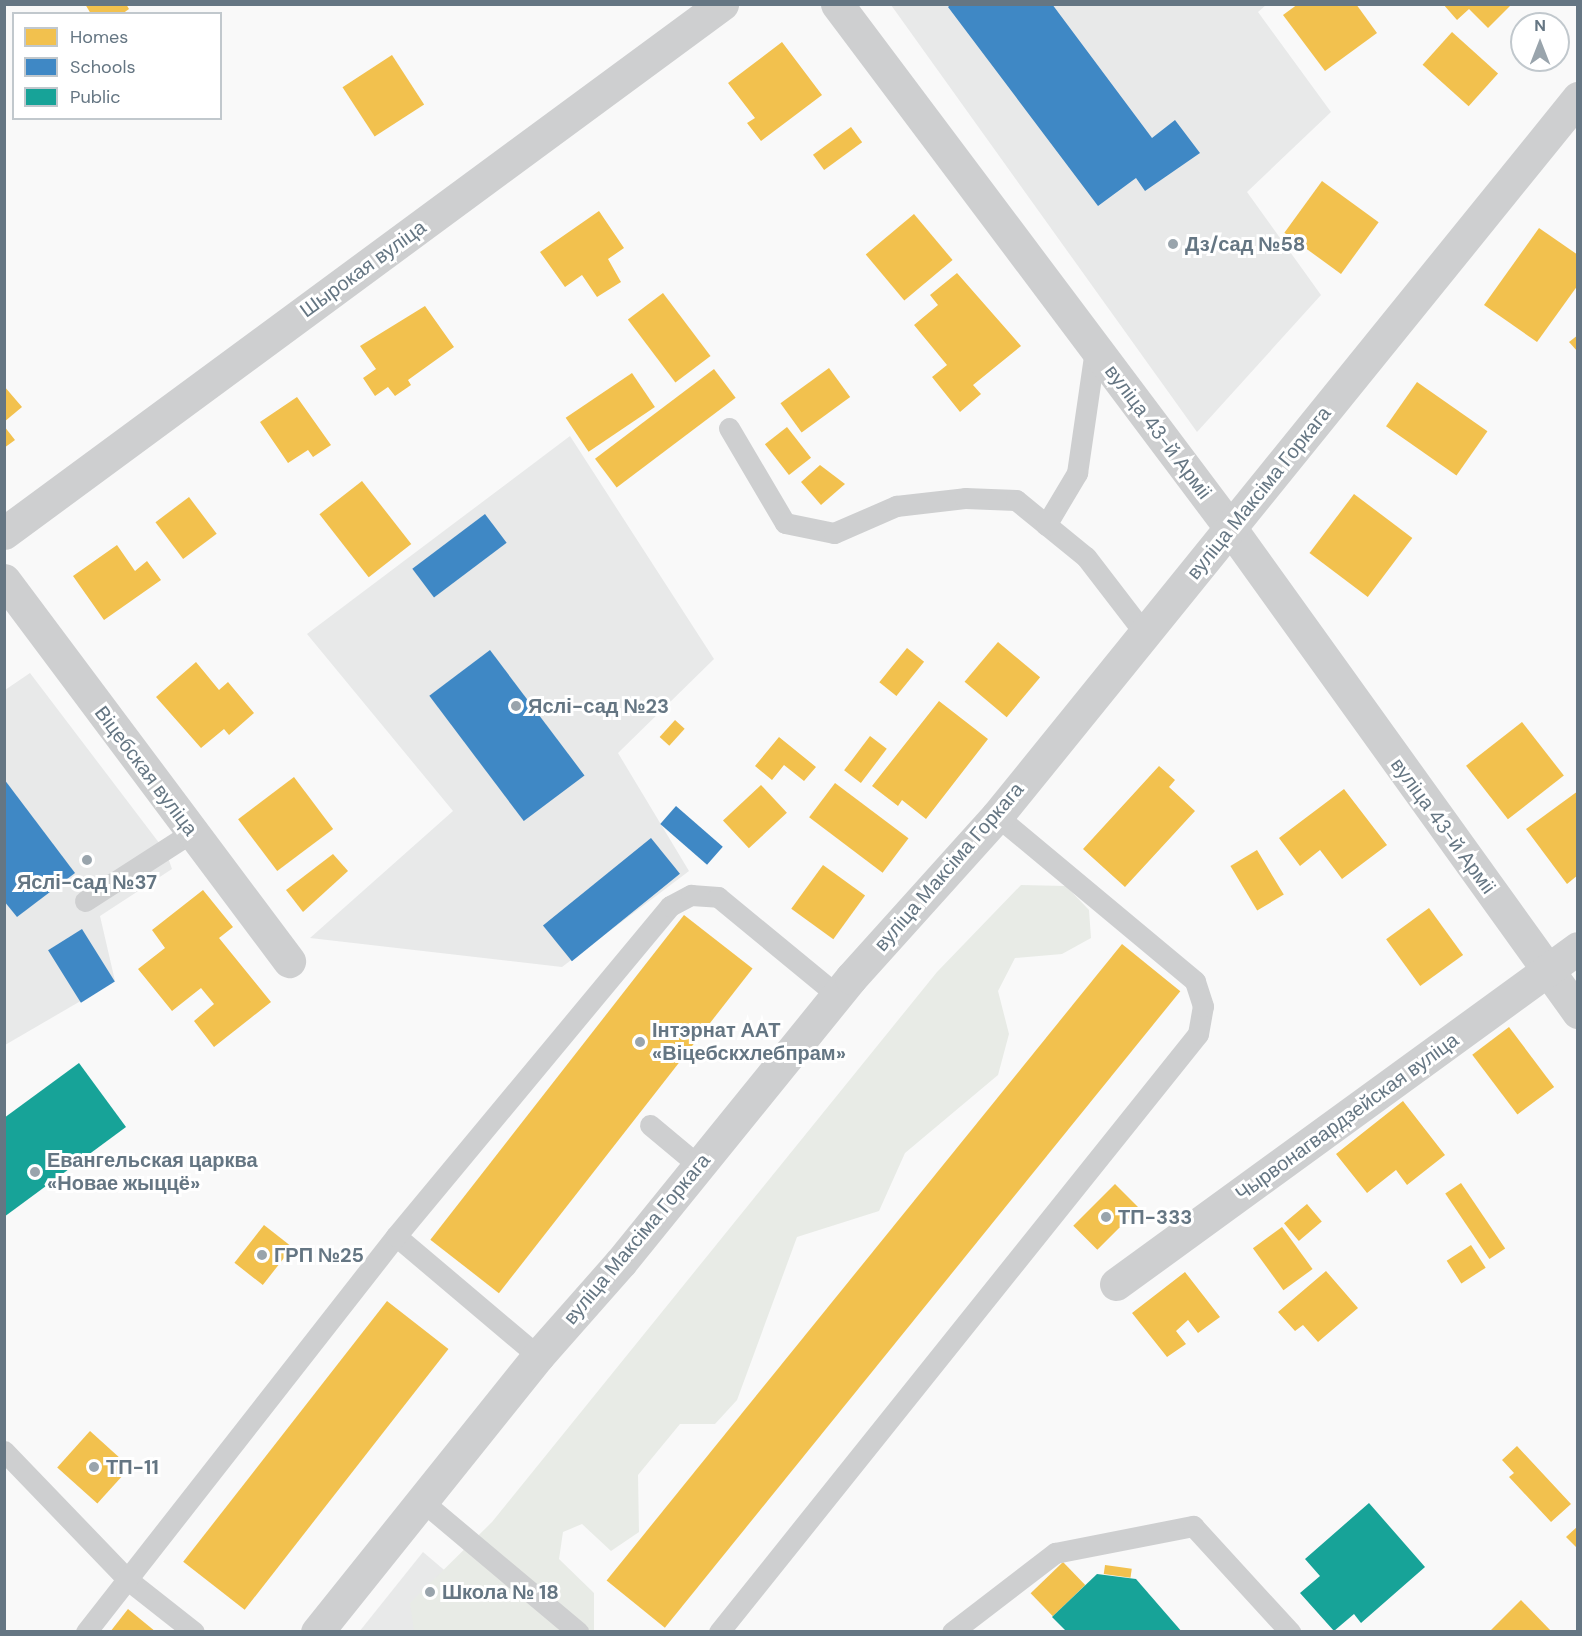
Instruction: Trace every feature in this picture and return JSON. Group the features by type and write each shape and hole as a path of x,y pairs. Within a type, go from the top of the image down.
{"street":[{"name":"Шырокая вуліца","path":"4,533 722,4"},
{"name":"вуліца 43-й Арміі","path":"837,4 1230,529 1546,972 1578,1012"},
{"name":"вуліца Максіма Горкага","path":"317,1632 538,1356 699,1166 837,995 997,816 1578,99"},
{"name":"Віцебская вуліца","path":"4,580 289,961"},
{"name":"Чырвонагвардзейская вуліца","path":"1116,1284 1578,948"}],"lane":[{"path":"1046,525 1077,473 1095,348"},
{"path":"729,428 785,523 834,533 896,506 965,498 1016,500 1086,557 1145,634"},
{"path":"719,1632 1198,1034 1203,1006 1195,981 997,816"},
{"path":"85,901 192,832"},
{"path":"86,1632 396,1236 670,906 691,895 718,897 837,995"},
{"path":"650,1125 699,1166"},
{"path":"396,1236 538,1356"},
{"path":"4,1451 128,1580 194,1632"},
{"path":"422,1501 578,1632"},
{"path":"952,1632 1055,1553 1193,1526 1290,1632"}],"shaded area":[{"name":"Дз/сад №58","path":"891,5 1266,5 1258,12 1331,112 1247,192 1321,295 1197,432"},
{"name":"Яслі-сад №23","path":"570,436 714,659 618,753 689,871 562,967 310,938 453,811 307,634"},
{"name":"Яслі-сад №37","path":"30,673 166,852 172,869 100,916 115,981 5,1045 5,690"},
{"path":"1021,885 1066,886 1089,910 1091,938 1062,954 1015,958 998,991 1009,1034 998,1075 905,1153 879,1211 797,1237 737,1400 715,1424 680,1424 638,1475 639,1532 611,1551 582,1524 563,1532 559,1559 594,1593 594,1631 414,1631 410,1603 492,1522 937,972"},
{"name":"Школа № 18","path":"423,1552 516,1631 359,1632"}],"building: Homes":[{"path":"85,4 126,4 129,9 125,12 90,12"},
{"path":"1298,4 1356,4 1377,33 1325,71 1283,15"},
{"path":"1443,4 1512,4 1488,28 1469,9 1457,20"},
{"path":"1452,32 1498,73 1469,106 1423,65"},
{"path":"782,42 822,95 761,141 747,123 755,118 728,83"},
{"path":"392,55 424,104 375,137 343,87"},
{"path":"851,127 862,142 824,170 813,155"},
{"path":"1322,181 1379,222 1341,274 1284,233"},
{"path":"599,211 624,248 608,259 621,282 597,297 582,275 565,287 540,252"},
{"path":"914,214 953,260 904,300 866,254"},
{"path":"1539,228 1578,255 1578,285 1537,342 1484,305"},
{"path":"957,273 1021,346 973,385 981,394 960,412 932,377 947,365 914,325 938,305 930,295"},
{"path":"663,293 711,356 675,383 628,319"},
{"path":"425,306 454,347 408,380 411,385 395,396 388,387 375,396 363,378 376,369 360,346"},
{"path":"1578,335 1578,352 1569,342"},
{"path":"829,368 850,397 802,432 780,403"},
{"path":"714,369 736,398 617,487 595,459"},
{"path":"632,373 655,407 589,452 566,418"},
{"path":"1417,382 1487,431 1456,476 1386,426"},
{"path":"4,386 22,407 4,422"},
{"path":"297,397 331,445 313,457 308,450 288,463 260,422"},
{"path":"4,426 15,440 4,448"},
{"path":"787,427 811,458 789,475 765,444"},
{"path":"820,465 845,484 821,505 801,482"},
{"path":"362,481 411,544 369,577 319,514"},
{"path":"1354,494 1412,538 1368,597 1309,553"},
{"path":"189,497 217,534 183,559 155,522"},
{"path":"117,545 135,571 147,561 161,580 104,620 73,576"},
{"path":"998,642 1040,677 1007,717 965,682"},
{"path":"907,648 924,662 896,696 879,682"},
{"path":"196,662 219,690 228,682 254,713 229,735 224,729 201,748 156,697"},
{"path":"939,701 988,739 926,819 902,800 898,806 872,786"},
{"path":"675,720 685,729 669,746 660,737"},
{"path":"1522,722 1564,776 1508,819 1466,766"},
{"path":"870,736 887,749 861,783 844,770"},
{"path":"779,737 816,767 804,781 784,765 772,780 755,766"},
{"path":"1159,766 1175,780 1169,787 1195,811 1125,887 1083,849"},
{"path":"294,777 333,829 277,871 238,819"},
{"path":"835,783 908,838 883,873 809,817"},
{"path":"761,785 787,813 749,848 723,820"},
{"path":"1344,789 1387,845 1342,879 1320,850 1300,866 1279,838"},
{"path":"1578,791 1578,875 1567,884 1526,829"},
{"path":"1257,850 1284,895 1257,911 1230,866"},
{"path":"333,854 348,871 303,912 286,890"},
{"path":"823,865 865,896 833,939 791,909"},
{"path":"203,890 233,927 219,938 271,1002 214,1047 194,1021 214,1004 201,988 172,1011 138,969 165,948 152,930"},
{"path":"1429,908 1463,955 1420,986 1386,939"},
{"name":"Інтэрнат ААТ «Віцебскхлебпрам»","path":"684,915 753,969 499,1293 430,1240"},
{"path":"1122,944 1180,991 665,1628 607,1580"},
{"path":"1509,1027 1554,1087 1517,1115 1472,1055"},
{"path":"1403,1101 1445,1155 1407,1185 1396,1170 1367,1193 1336,1154"},
{"path":"1461,1183 1505,1248 1489,1259 1445,1194"},
{"name":"ТП-333","path":"1115,1184 1139,1208 1097,1250 1073,1226"},
{"path":"1307,1204 1322,1222 1299,1241 1284,1223"},
{"name":"ГРП №25","path":"264,1225 292,1247 263,1285 234,1263"},
{"path":"1282,1227 1313,1269 1283,1290 1253,1248"},
{"path":"1471,1245 1486,1268 1461,1283 1447,1261"},
{"path":"1326,1271 1358,1308 1318,1342 1303,1325 1295,1331 1278,1312"},
{"path":"1185,1272 1220,1317 1198,1333 1188,1320 1176,1331 1186,1344 1167,1357 1132,1313"},
{"path":"387,1301 448,1349 245,1610 183,1562"},
{"name":"ТП-11","path":"90,1431 130,1467 97,1504 57,1467"},
{"path":"1517,1446 1571,1504 1551,1522 1509,1477 1514,1473 1502,1460"},
{"path":"1578,1526 1578,1549 1566,1537"},
{"path":"1063,1562 1085,1585 1053,1616 1031,1593"},
{"path":"1105,1565 1132,1569 1130,1578 1104,1574"},
{"path":"1521,1600 1552,1632 1489,1632"},
{"path":"128,1609 156,1632 110,1632"}],"building: Schools":[{"path":"951,4 1052,4 1152,138 1175,120 1200,153 1145,191 1136,178 1098,206 948,7"},
{"path":"485,514 507,543 434,598 412,569"},
{"path":"490,650 584,775 524,821 429,696"},
{"path":"4,779 75,873 17,917 4,901"},
{"path":"676,806 723,847 707,865 660,824"},
{"path":"651,838 680,874 572,961 543,925"},
{"path":"82,929 115,982 81,1003 48,950"}],"building: Public":[{"name":"Евангельская царква «Новае жыццё»","path":"79,1063 126,1127 4,1217 4,1118"},
{"path":"1369,1503 1425,1567 1361,1623 1354,1614 1334,1631 1300,1593 1320,1576 1305,1559"},
{"path":"1097,1574 1136,1579 1182,1632 1067,1632 1052,1617"}],"place":[{"name":"Дз/сад №58","path":"1173,244"},
{"name":"Яслі-сад №23","path":"516,706"},
{"name":"Яслі-сад №37","path":"87,860"},
{"name":"Інтэрнат ААТ «Віцебскхлебпрам»","path":"640,1042"},
{"name":"Евангельская царква «Новае жыццё»","path":"35,1172"},
{"name":"ТП-333","path":"1106,1217"},
{"name":"ГРП №25","path":"262,1255"},
{"name":"ТП-11","path":"94,1467"},
{"name":"Школа № 18","path":"430,1592"}]}
